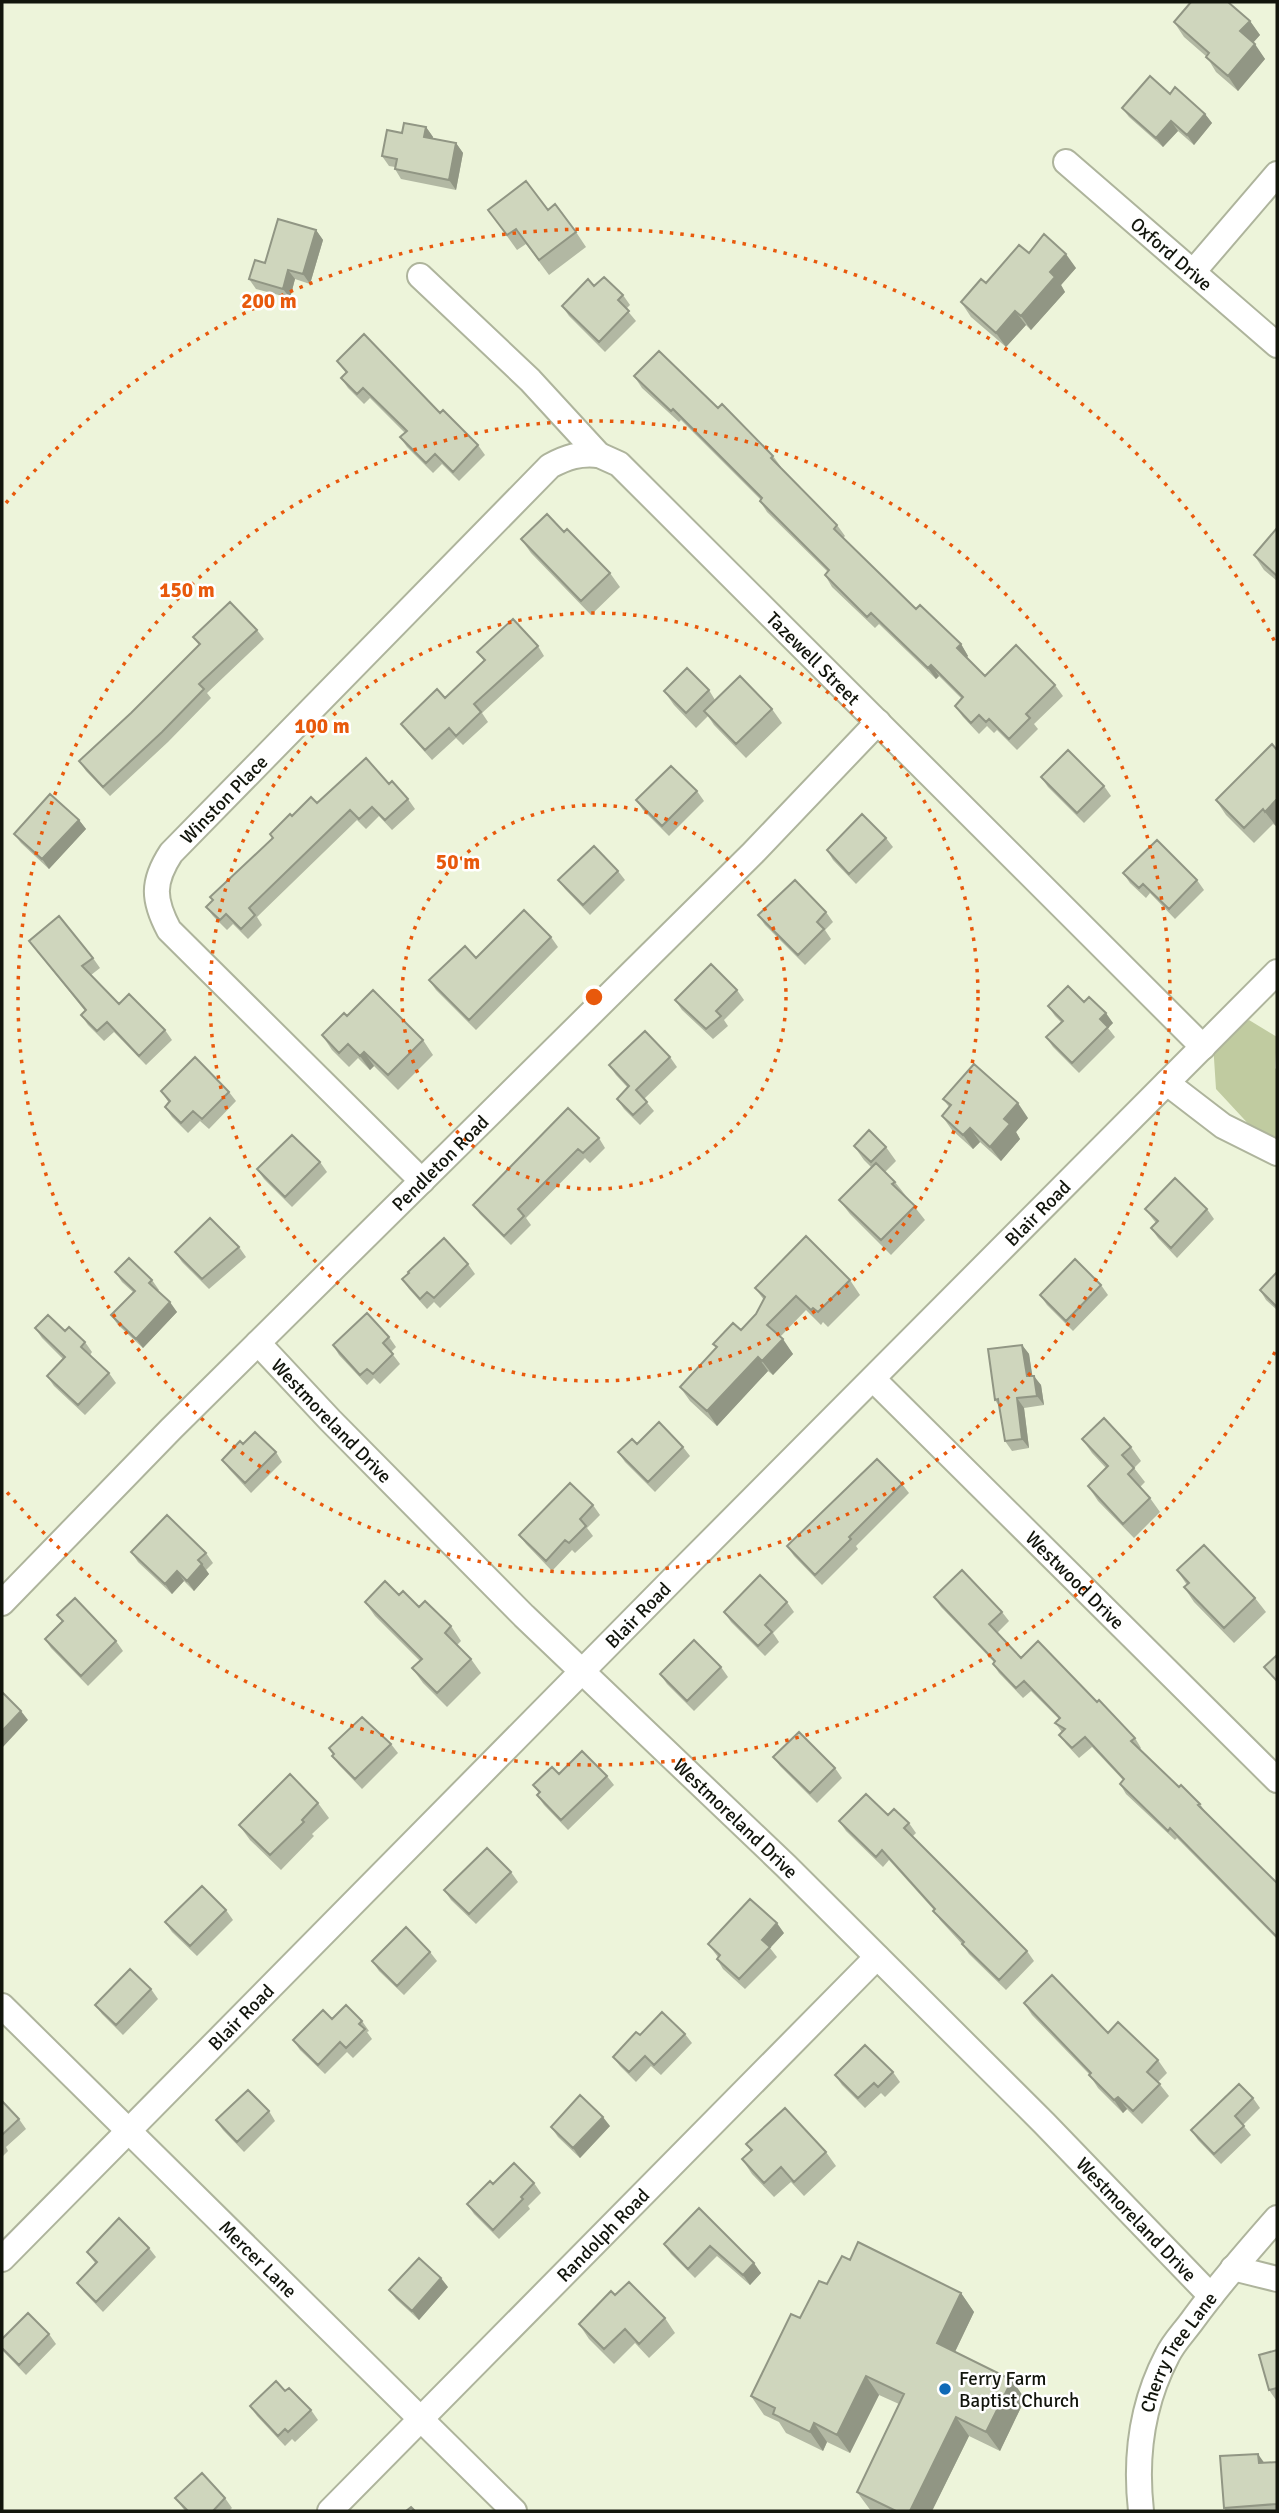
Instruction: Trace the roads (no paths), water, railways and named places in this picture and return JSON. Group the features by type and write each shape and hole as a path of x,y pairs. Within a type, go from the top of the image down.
{"street":[{"name":"Oxford Drive","path":"1066,162 1277,345"},
{"path":"1193,272 1277,174"},
{"name":"Tazewell Street","path":"420,275 530,380 599,455 619,464 1203,1047"},
{"name":"Winston Place","path":"422,1181 169,930 158,910 156,887 160,869 171,853 550,466 566,457 584,453 599,455"},
{"name":"Pendleton Road","path":"2,1604 258,1343 753,853 878,722"},
{"name":"Blair Road","path":"2,2259 1277,972"},
{"path":"1167,1083 1223,1126 1277,1153"},
{"name":"Westmoreland Drive","path":"258,1343 524,1616 786,1866 1049,2129 1211,2296"},
{"name":"Westwood Drive","path":"873,1379 1277,1780"},
{"name":"Randolph Road","path":"330,2511 877,1957"},
{"name":"Mercer Lane","path":"2,2006 514,2511"},
{"name":"Cherry Tree Lane","path":"1141,2511 1138,2485 1139,2452 1150,2400 1168,2353 1233,2268 1277,2218"},
{"path":"1233,2268 1277,2279"}],"place":[{"name":"Ferry Farm Baptist Church","path":"945,2389"}]}
